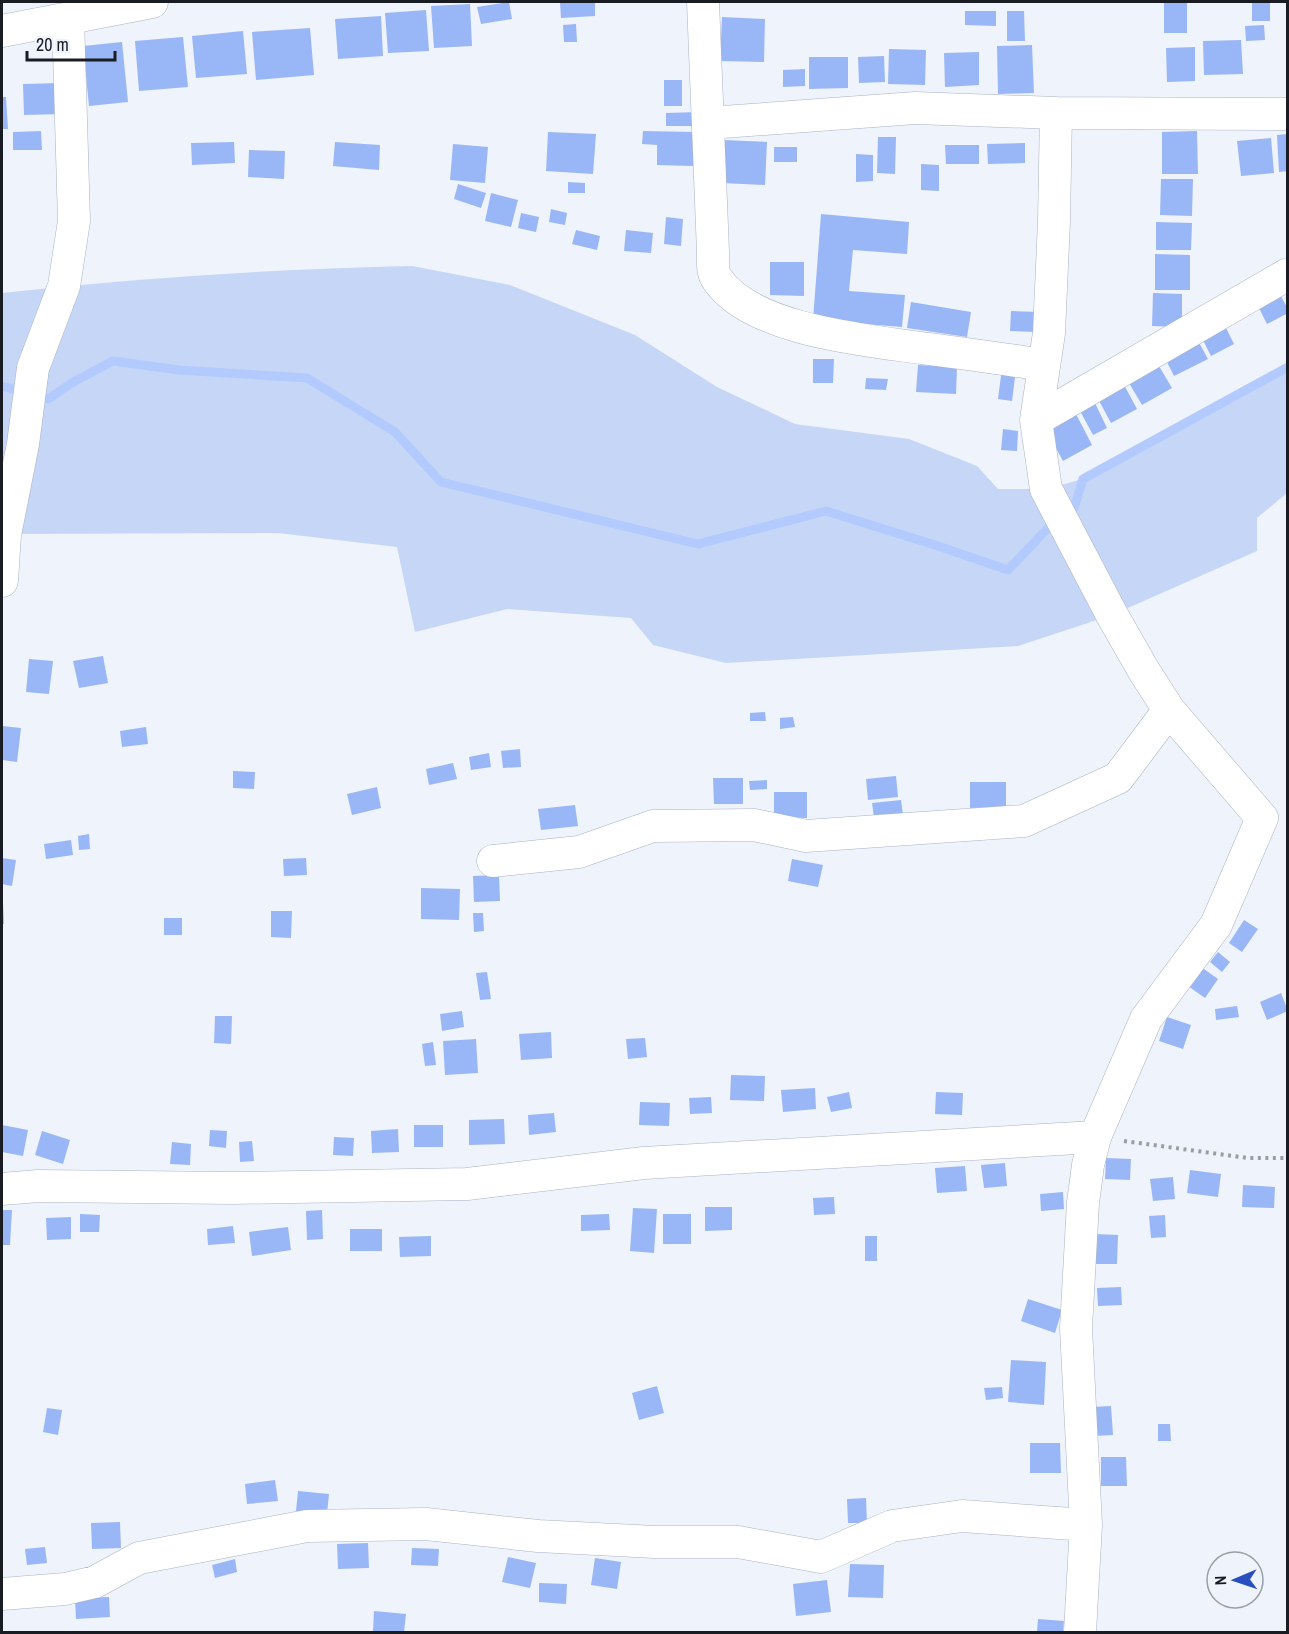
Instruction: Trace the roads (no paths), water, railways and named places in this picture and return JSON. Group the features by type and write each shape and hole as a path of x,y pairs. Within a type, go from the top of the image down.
{"street":[{"path":"2,32 152,2"},
{"path":"704,2 714,269 715,277 727,292 752,308 790,324 825,334 1044,365"},
{"path":"2,581 5,536 33,368 64,286 74,221 68,18"},
{"path":"709,123 915,108 1056,113 1287,114"},
{"path":"1056,113 1049,333 1036,420 1046,489 1112,615 1169,710 1262,818 1216,926 1146,1019 1095,1137 1088,1165 1083,1203 1076,1328 1086,1525 1080,1632"},
{"path":"1036,420 1287,273"},
{"path":"493,861 579,852 653,826 754,825 806,836 1024,821 1118,778 1169,710"},
{"path":"2,1189 38,1186 233,1188 467,1184 644,1163 1095,1137"},
{"path":"2,1594 66,1589 95,1582 139,1558 307,1526 426,1524 538,1536 655,1542 738,1542 821,1557 892,1526 962,1516 1086,1525"}],"waterway":[{"path":"2,386 48,399 75,381 113,361 179,370 307,378 395,432 441,482 698,544 826,511 1008,570 1048,528"},
{"path":"1074,508 1083,479 1288,367"}]}
